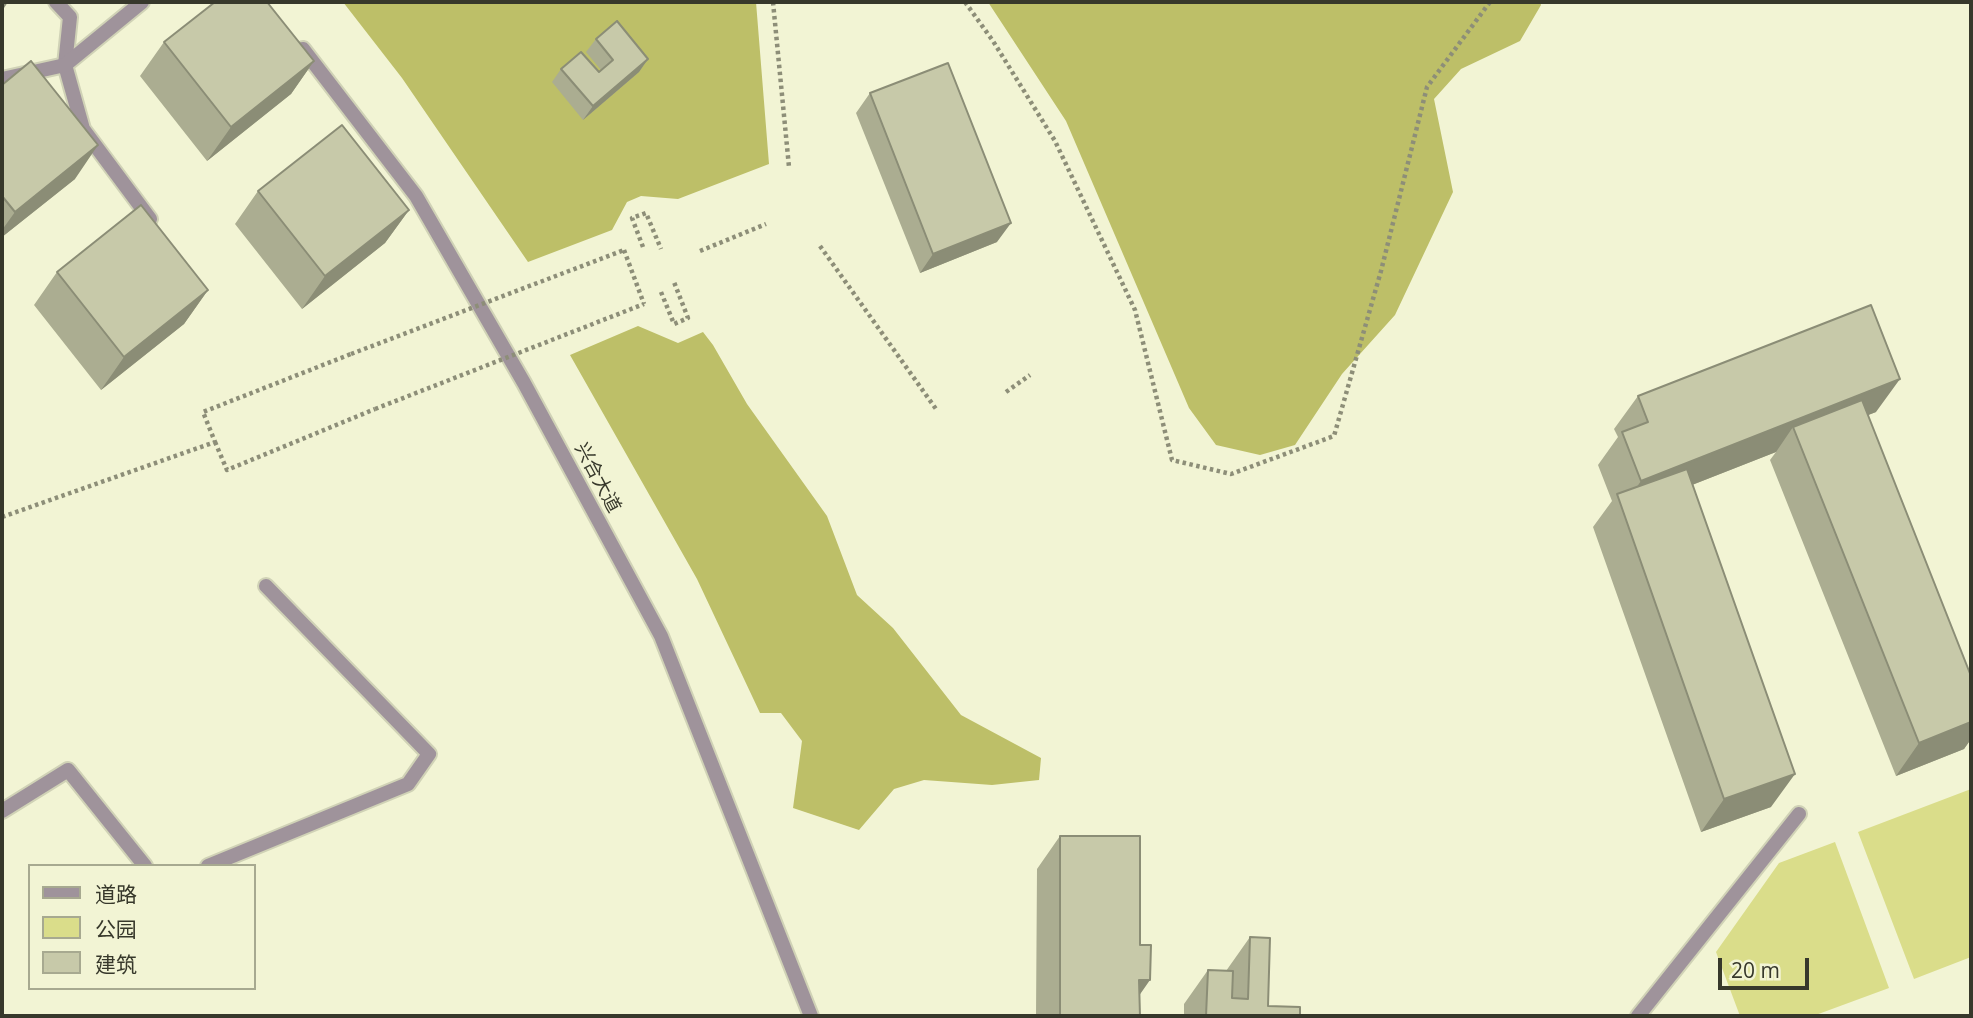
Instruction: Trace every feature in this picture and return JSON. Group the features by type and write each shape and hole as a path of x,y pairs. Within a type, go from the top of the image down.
{"street":[{"path":"56,2 70,17 65,65 83,129 155,226"},
{"path":"2,79 65,65 142,2"},
{"name":"兴合大道","path":"292,34 416,196 524,383 661,636 811,1016"},
{"path":"213,864 408,784 429,754 266,586"},
{"path":"2,811 68,771 143,864"},
{"path":"1639,1016 1799,814"}],"path":[{"path":"773,2 789,167"},
{"path":"965,2 993,41 1055,141 1135,310 1172,460 1231,474 1334,436 1381,271 1427,88 1490,2"},
{"path":"643,247 632,218 646,213 660,249"},
{"path":"700,251 766,224"},
{"path":"820,246 936,409"},
{"path":"624,250 644,304 226,470 215,442 203,412 624,250"},
{"path":"661,292 674,324 688,318 674,282"},
{"path":"1006,392 1030,375"},
{"path":"2,517 215,442"}],"green space":[{"path":"1971,789 1971,957 1914,979 1858,832"},
{"path":"1835,842 1889,988 1813,1016 1740,1016 1716,952 1779,863"}],"shaded area":[{"path":"343,2 756,2 769,164 678,199 641,196 627,202 612,230 528,262 402,78"},
{"path":"988,2 1540,2 1541,5 1520,41 1461,69 1434,99 1453,192 1395,315 1342,374 1295,445 1260,455 1216,445 1189,408 1066,121"},
{"path":"638,326 678,343 703,332 747,404 827,516 857,595 893,628 961,715 1041,758 1039,780 992,785 924,780 894,789 859,830 793,808 802,741 781,713 760,713 697,579 570,355"}],"building":[{"path":"215,2 267,2 314,61 231,127 164,42"},
{"path":"617,21 648,59 593,106 561,69 581,52 599,72 613,60 596,39"},
{"path":"31,61 98,145 15,212 2,196 2,85"},
{"path":"948,63 1011,223 933,254 870,93"},
{"path":"342,125 409,210 325,276 258,191"},
{"path":"141,205 208,290 124,357 57,272"},
{"path":"1871,305 1900,379 1641,481 1622,432 1648,422 1638,396"},
{"path":"1862,400 1971,676 1971,722 1919,743 1793,427"},
{"path":"1687,469 1795,774 1724,799 1617,494"},
{"path":"1060,836 1140,836 1140,945 1151,945 1150,980 1139,980 1140,1016 1060,1016"},
{"path":"1250,937 1270,938 1268,1006 1300,1007 1300,1016 1206,1016 1208,970 1233,971 1232,998 1248,999"}]}
